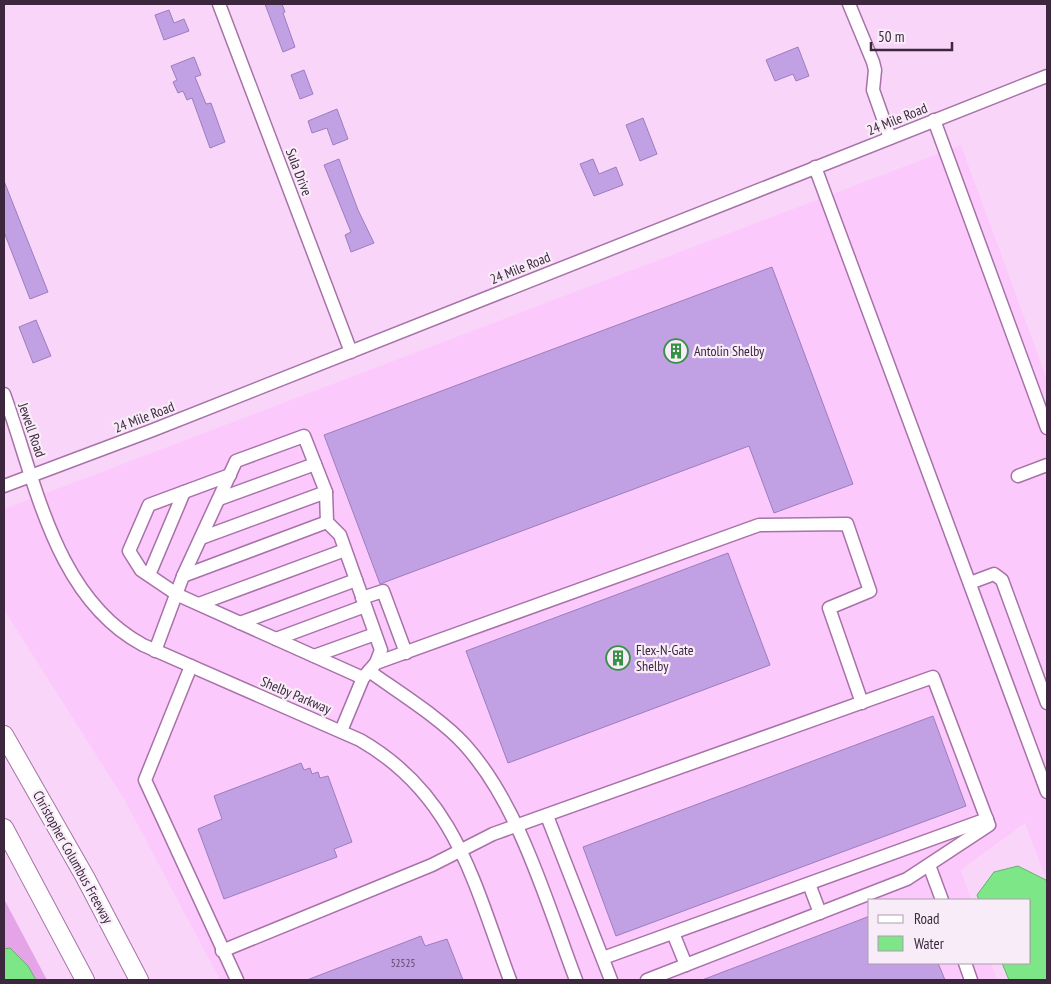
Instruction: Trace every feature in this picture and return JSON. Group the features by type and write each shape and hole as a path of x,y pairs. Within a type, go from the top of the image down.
{"highway":[{"name":"Christopher Columbus Freeway","path":"4,736 85,877 139,980"},
{"path":"4,828 85,980"}],"street":[{"name":"Sula Drive","path":"219,4 351,352"},
{"path":"849,4 873,62 875,70 872,90 890,138"},
{"name":"24 Mile Road","path":"4,486 351,352 1047,76"},
{"path":"934,120 1047,428"},
{"path":"816,167 1047,792"},
{"name":"Jewell Road","path":"4,394 31,476"},
{"path":"155,651 178,595 183,576 236,461 304,436 326,492 327,522 340,535 381,650 341,731"},
{"path":"219,499 315,464"},
{"path":"1018,476 1047,465"},
{"path":"230,475 149,505 129,551 141,570 178,595 314,656 370,671 421,708 465,744 500,792 517,825 576,980"},
{"name":"Shelby Parkway","path":"31,476 59,548 79,588 95,608 114,625 134,640 155,651 341,731 385,755 418,784 439,810 461,850 510,980"},
{"path":"148,576 184,492"},
{"path":"201,538 326,492"},
{"path":"183,576 327,522"},
{"path":"370,671 406,652 759,525 847,524 870,591 828,608 862,702"},
{"path":"198,604 345,550"},
{"path":"970,583 994,574 1002,580 1047,703"},
{"path":"240,623 356,580"},
{"path":"276,639 364,602 383,591 406,652"},
{"path":"314,656 375,634"},
{"path":"191,666 145,780 222,951 237,980"},
{"path":"222,951 432,865 517,825 547,816 932,677 989,825 908,879 646,980"},
{"path":"547,816 611,980"},
{"path":"602,958 987,819"},
{"path":"929,865 942,899"},
{"path":"809,884 820,913"},
{"path":"673,933 686,965"},
{"path":"965,964 971,980"}],"shaded area":[{"path":"961,145 1047,379 1047,882 1025,823 961,870 971,899 868,899 868,964 991,964 997,980 220,980 124,799 4,610 4,509"},
{"path":"4,899 47,980 4,980"}],"water":[{"path":"1018,866 1047,882 1047,980 1009,980 1002,964 1031,964 1031,899 979,899 977,895 994,872"},
{"path":"10,948 28,966 36,980 4,980 4,949"}],"building":[{"path":"265,4 282,4 285,12 283,13 295,47 283,52"},
{"path":"169,10 174,23 184,19 189,31 164,40 155,15"},
{"path":"798,47 809,76 796,81 793,74 775,81 766,60"},
{"path":"194,57 201,75 195,77 206,104 211,103 225,142 210,148 192,98 187,100 183,91 178,93 173,82 177,80 171,66"},
{"path":"304,70 313,94 300,99 291,75"},
{"path":"337,109 348,139 333,145 327,128 312,133 308,121"},
{"path":"643,118 657,154 640,161 626,125"},
{"path":"339,159 358,210 374,243 351,252 345,235 351,232 324,165"},
{"path":"593,159 599,174 616,167 623,185 594,196 580,164"},
{"path":"4,181 48,292 30,299 4,232"},
{"name":"Antolin Shelby","path":"772,267 853,484 774,513 749,446 380,584 324,435"},
{"path":"36,320 51,356 33,363 19,327"},
{"name":"Flex-N-Gate Shelby","path":"728,553 770,665 508,763 466,651"},
{"path":"933,716 966,806 616,936 583,847"},
{"path":"301,763 304,770 310,768 312,774 318,772 320,778 328,776 352,842 334,849 337,857 224,899 198,829 222,819 214,796"},
{"path":"868,917 868,964 938,964 945,980 702,980"},
{"path":"421,936 425,946 447,939 463,980 307,980"}],"place":[{"name":"Antolin Shelby","path":"676,351"},
{"name":"Flex-N-Gate Shelby","path":"618,658"}]}
